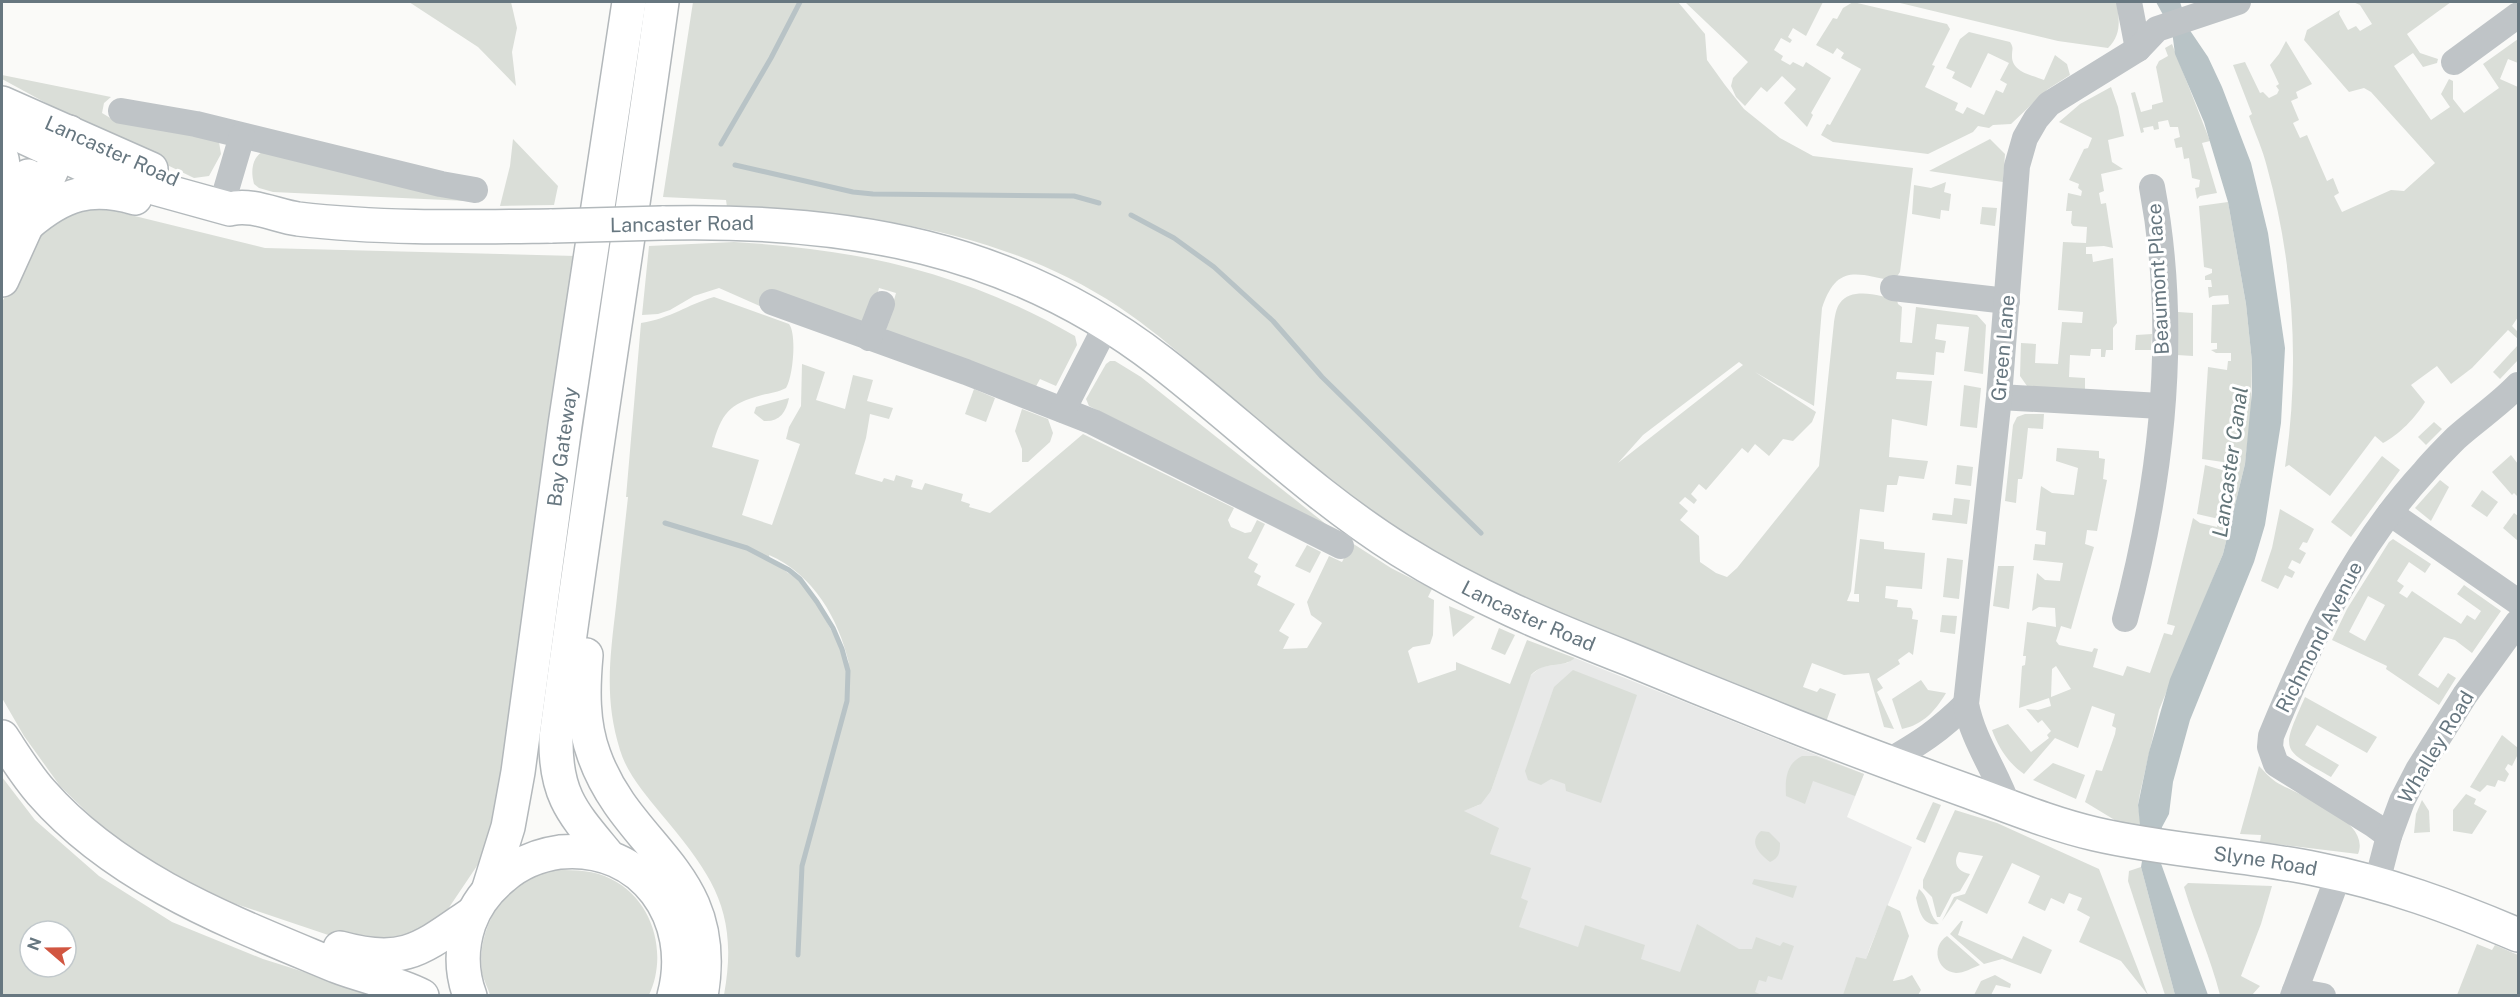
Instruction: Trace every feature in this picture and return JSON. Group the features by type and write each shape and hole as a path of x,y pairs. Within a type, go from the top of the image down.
{"main road":[{"name":"Bay Gateway","path":"470,996 463,961 465,936 481,901 508,827 518,772 566,425 629,2"},
{"name":"Bay Gateway","path":"609,857 570,806 558,776 557,730 662,2"},
{"name":"Lancaster Road","path":"2,103 55,139"},
{"name":"Lancaster Road","path":"2,127 55,139 191,186 228,203 293,218 383,227 714,222 803,226 854,232 963,258 1051,293 1107,324 1176,374 1352,518 1449,579 1537,623 1887,762 2008,806"},
{"path":"2,280 15,224 55,139"},
{"path":"2,159 4,171 2,197"},
{"path":"15,224 72,197 100,191 113,192 238,226 274,227 293,218"},
{"path":"595,465 584,686 585,719 593,754 607,783 624,810 674,869 694,905 703,936 705,953 701,996"},
{"path":"2,737 41,792 99,847 154,883 187,901 339,967 422,996"},
{"name":"Slyne Road","path":"2008,806 2062,825 2123,840 2312,867 2377,882 2445,905 2518,935"},
{"path":"217,913 359,954 401,956 424,947 481,901 514,867 544,854 577,851 609,857 631,868 650,884 665,904 675,927 680,951 679,976 674,996"}],"street":[{"path":"2129,2 2138,48"},
{"name":"Green Lane","path":"2008,806 2000,783 1979,744 1966,704 1999,397 2017,166 2025,138 2036,119 2049,104 2138,48 2157,29 2238,2"},
{"path":"2454,63 2518,15"},
{"name":"Lancaster Road","path":"122,111 196,124 441,184 475,190"},
{"path":"228,203 242,136"},
{"name":"Beaumont Place","path":"2125,620 2144,540 2157,465 2161,406 2164,318 2159,237 2152,187"},
{"path":"1893,288 2007,301"},
{"path":"772,302 1064,410 1214,481 1341,546"},
{"path":"869,338 882,304"},
{"path":"1064,410 1107,324"},
{"name":"Richmond Avenue","path":"2389,836 2276,764 2270,747 2271,735 2304,660 2341,586 2390,513 2456,438 2518,385"},
{"path":"1999,397 2161,406"},
{"path":"2390,513 2518,602"},
{"name":"Whalley Road","path":"2377,882 2389,836 2402,801 2418,770 2465,696 2518,622"},
{"path":"1887,762 1942,728 1966,704"},
{"path":"2323,996 2294,993 2339,874"}],"shaded area":[{"path":"409,2 511,2 517,28 512,52 516,86 478,47"},
{"path":"693,2 1678,2 1705,34 1707,60 1725,85 1744,109 1780,138 1813,156 1913,168 1900,272 1894,281 1859,275 1842,278 1834,284 1822,308 1814,406 1755,372 1816,412 1812,422 1793,441 1783,439 1769,456 1755,444 1748,453 1742,448 1706,490 1699,484 1691,494 1697,500 1694,504 1685,497 1679,503 1688,511 1680,520 1699,536 1700,562 1716,573 1727,577 1737,568 1819,466 1834,322 1838,307 1845,298 1867,294 1897,300 1902,307 1900,342 1912,343 1916,307 1977,315 1986,325 1983,374 1964,371 1969,327 1937,324 1935,339 1946,341 1944,353 1936,352 1934,375 1897,372 1896,379 1932,381 1927,426 1892,419 1889,457 1928,461 1924,479 1899,476 1897,485 1887,485 1884,512 1860,509 1851,591 1847,601 1859,602 1859,594 1854,594 1860,539 1884,542 1884,549 1925,553 1922,589 1886,586 1885,598 1898,600 1897,607 1911,608 1912,619 1918,620 1913,655 1909,652 1898,660 1900,664 1877,679 1883,688 1877,692 1894,729 1884,727 1869,673 1844,675 1812,663 1803,687 1817,692 1820,688 1836,694 1826,722 1550,610 1447,560 1384,521 1329,481 1277,439 1181,354 1140,322 1075,281 1028,260 980,243 880,220 778,209 727,207 726,200 663,197","holes":["1739,362 1743,365 1618,463 1643,435"]},
{"path":"1685,2 1823,2 1806,36 1793,28 1788,37 1792,40 1790,43 1781,38 1774,50 1783,56 1781,60 1790,65 1793,62 1803,67 1806,62 1831,78 1811,113 1813,115 1807,127 1784,103 1796,89 1782,76 1767,92 1761,87 1745,106 1736,97 1731,86 1733,78 1748,62"},
{"path":"1853,2 1947,24 1950,29 1932,65 1935,66 1925,87 1958,103 1955,110 1963,114 1967,107 1984,115 1996,90 2003,93 2007,84 2000,80 2009,63 1988,53 1971,88 1952,78 1955,72 1946,68 1960,39 1969,32 2010,42 2015,65 2028,74 2044,80 2055,55 2067,64 2070,75 2048,89 2011,124 1993,125 1989,128 1978,126 1973,132 1928,154 1833,142 1821,135 1827,124 1830,125 1861,69 1841,58 1844,53 1837,48 1833,54 1816,45 1833,18 1837,19 1843,8"},
{"path":"1896,2 2117,2 2118,32 2108,48 2058,41"},
{"path":"2156,2 2180,2 2189,29 2208,57 2222,87 2251,163 2268,233 2285,348 2281,423 2265,525 2254,562 2190,720 2173,782 2169,814 2162,827 2158,855 2208,995 2175,995 2141,867 2143,855 2138,805 2149,752 2170,679 2223,554 2245,464 2252,392 2252,362 2246,304 2228,202 2204,122 2175,54 2172,31"},
{"path":"2353,2 2451,2 2407,34 2420,53 2438,59 2437,63 2423,67 2413,53 2394,66 2431,120 2450,107 2441,94 2449,79 2453,81 2453,99 2464,113 2499,88 2483,64 2518,39 2518,63 2508,59 2500,79 2518,87 2518,317 2512,326 2518,332 2518,339 2508,330 2472,368 2451,384 2437,366 2411,385 2425,402 2421,408 2407,425 2389,440 2383,443 2375,436 2330,496 2289,465 2285,467 2290,430 2293,354 2289,278 2267,167 2249,116 2252,114 2233,65 2245,62 2260,93 2263,92 2269,98 2277,94 2279,90 2276,86 2279,84 2270,65 2286,41 2312,84 2296,92 2298,98 2291,101 2299,120 2293,123 2300,138 2307,135 2327,181 2333,178 2339,193 2334,196 2342,212 2391,190 2404,191 2435,163 2371,92 2364,88 2349,92 2304,40 2307,30 2340,10 2339,14 2348,30 2356,26 2360,31 2372,24 2360,5"},
{"path":"2172,44 2210,141 2202,143 2217,193 2200,196 2197,199 2195,188 2199,187 2200,180 2192,178 2189,158 2184,159 2182,147 2176,148 2174,139 2180,137 2178,127 2170,127 2168,120 2158,122 2159,129 2154,130 2153,126 2143,128 2144,132 2141,133 2131,93 2135,92 2141,112 2152,109 2152,105 2163,102 2156,67 2159,61 2168,56 2165,48"},
{"path":"2,75 111,97 104,103 102,113 117,122 209,137 219,142 221,154 209,176 194,178 101,133 2,79"},
{"path":"2111,87 2124,136 2108,140 2112,162 2123,169 2101,174 2104,191 2099,193 2101,204 2106,203 2113,248 2086,247 2086,254 2092,254 2093,262 2113,258 2117,323 2113,328 2113,350 2106,350 2105,357 2101,357 2101,349 2091,349 2090,356 2070,355 2069,377 2085,378 2085,391 2027,386 2020,376 2021,343 2036,344 2035,363 2058,364 2062,322 2082,323 2083,312 2058,310 2063,242 2086,243 2087,227 2073,226 2072,211 2066,211 2068,193 2081,196 2082,191 2078,188 2079,184 2069,180 2092,138 2059,122 2080,104"},
{"path":"513,139 558,186 554,205 500,206 510,166"},
{"path":"1990,139 2005,154 2003,182 1929,171"},
{"path":"262,152 467,201 273,192 254,184 253,167 256,158"},
{"path":"1946,182 1944,192 1951,194 1949,211 1941,210 1940,219 1912,214 1914,185 1931,188"},
{"path":"2228,202 2246,304 2252,362 2251,413 2245,464 2223,554 2159,710 2138,805 2141,825 2118,822 2085,802 2096,770 2102,771 2115,734 2116,728 2112,726 2115,714 2092,706 2078,748 2055,738 2024,774 2005,755 1992,730 2008,724 2031,752 2049,738 2047,735 2051,731 2042,720 2038,723 2026,709 2038,710 2051,706 2049,698 2019,708 2022,666 2025,665 2026,656 2023,656 2027,622 2056,627 2055,608 2039,607 2032,611 2037,573 2045,580 2060,581 2063,563 2033,560 2035,544 2045,545 2046,532 2036,530 2041,486 2052,493 2074,495 2078,468 2056,461 2057,448 2099,451 2099,458 2105,459 2103,479 2107,480 2097,531 2087,530 2085,544 2094,547 2071,629 2061,626 2056,641 2059,645 2092,652 2094,648 2098,649 2093,667 2123,676 2127,666 2150,673 2164,633 2172,635 2175,626 2167,624 2193,518 2200,523 2217,527 2219,519 2197,514 2205,465 2222,470 2223,462 2202,459 2208,367 2227,370 2228,361 2231,361 2231,353 2216,353 2211,350 2217,349 2217,343 2211,343 2212,305 2229,304 2228,295 2209,298 2208,287 2212,287 2211,280 2205,280 2205,276 2212,273 2212,269 2204,267 2199,206","holes":["2056,666 2071,689 2051,697 2052,669"]},
{"path":"78,207 98,207 265,248 576,256 499,813 487,851 448,909 428,928 403,939 349,942 215,897 172,876 137,854 99,824 60,786 24,736 2,698 2,302 47,223"},
{"path":"1982,207 1997,208 1995,226 1980,224"},
{"path":"734,242 780,245 868,258 952,280 1034,314 1075,336 1077,345 1056,386 1040,379 1034,390 887,331 896,293 879,288 875,304 865,322 762,307 719,288 694,296 670,310 658,314 642,315 649,246"},
{"path":"714,297 789,324 793,337 792,366 786,388 750,398 734,406 723,418 712,447 759,460 742,515 772,525 800,444 786,439 789,427 801,406 802,364 825,372 816,400 845,409 853,375 873,380 867,401 893,408 889,419 870,414 866,438 855,474 882,482 884,478 894,481 896,475 913,480 911,487 922,490 925,483 963,494 961,501 970,504 969,507 990,513 1083,434 1234,508 1228,520 1231,527 1245,533 1251,532 1257,520 1265,524 1248,558 1258,564 1254,572 1261,576 1257,585 1295,604 1279,631 1289,637 1283,649 1307,648 1322,623 1311,615 1307,602 1329,556 1342,562 1352,543 1391,568 1432,589 1428,597 1434,600 1433,635 1430,644 1413,647 1408,651 1418,683 1456,670 1456,662 1510,684 1527,640 1575,658 1565,663 1536,670 1531,675 1491,791 1481,804 1464,811 1499,828 1490,854 1531,868 1521,898 1528,901 1519,927 1578,947 1585,925 1645,945 1641,959 1680,972 1697,924 1739,949 1752,949 1756,937 1780,946 1783,942 1794,946 1782,980 1768,976 1766,982 1759,980 1755,992 1764,996 724,995 728,966 728,940 718,897 695,857 627,767 615,731 610,695 612,643 628,497 626,497 641,323 662,318","holes":["769,555 785,563 799,574 822,600 838,631 849,664 820,609 801,582 770,560"]},
{"path":"2178,312 2193,313 2193,356 2177,355"},
{"path":"2152,334 2151,350 2135,350 2136,335"},
{"path":"2518,345 2518,360 2500,379 2493,372"},
{"path":"1110,361 1115,361 1141,377 1332,529 1089,406 1086,399"},
{"path":"1964,385 1981,388 1977,428 1960,426"},
{"path":"974,389 995,398 986,422 965,414"},
{"path":"789,398 784,412 774,420 764,421 754,413 756,407"},
{"path":"1022,409 1048,419 1053,433 1050,442 1028,462 1022,462 1022,449 1015,431"},
{"path":"2025,414 2044,414 2043,429 2028,428 2023,475 2022,479 2018,479 2016,503 2005,501 2013,425 2017,417"},
{"path":"2434,422 2442,429 2426,445 2418,437"},
{"path":"2511,455 2518,464 2518,497 2514,493 2512,495 2492,472"},
{"path":"2382,456 2400,470 2351,537 2331,522"},
{"path":"1957,465 1973,467 1971,486 1955,484"},
{"path":"2440,480 2449,487 2431,521 2415,508"},
{"path":"2482,490 2498,502 2487,517 2471,506"},
{"path":"1954,498 1970,500 1967,524 1932,520 1933,513 1952,515"},
{"path":"2280,509 2314,529 2307,543 2303,542 2299,549 2306,553 2300,564 2292,560 2288,568 2295,572 2292,578 2285,575 2278,589 2261,581 2272,548"},
{"path":"2514,513 2518,516 2518,541 2503,528"},
{"path":"2393,539 2431,564 2425,573 2409,562 2397,581 2404,586 2399,593 2407,598 2412,591 2461,624 2467,615 2475,620 2481,611 2457,594 2464,585 2501,611 2472,653 2455,640 2444,637 2418,675 2438,688 2448,673 2456,678 2439,705 2386,669 2387,666 2332,640 2347,609","holes":["2368,596 2385,605 2365,641 2349,632"]},
{"path":"1307,545 1321,552 1310,573 1295,566"},
{"path":"1947,558 1963,560 1959,599 1943,597"},
{"path":"1998,566 2014,566 2009,609 1993,606"},
{"path":"1449,606 1475,617 1453,637"},
{"path":"1942,615 1957,616 1955,634 1940,632"},
{"path":"1499,628 1515,635 1505,655 1491,649"},
{"path":"1575,658 1864,774 1847,817 1912,847 1869,950 1855,995 1397,996 1463,811 1479,805 1491,791 1529,677 1541,667 1567,663"},
{"path":"1573,670 1637,695 1601,803 1566,791 1565,784 1551,779 1541,785 1528,780 1525,771 1554,687"},
{"path":"1921,680 1928,690 1946,693 1928,716 1902,729 1892,699"},
{"path":"2305,697 2377,737 2367,753 2317,725 2305,745 2339,765 2331,777 2302,760 2290,747 2289,739 2292,729"},
{"path":"2502,735 2518,748 2518,754 2512,766 2508,764 2505,769 2509,774 2505,782 2498,780 2495,787 2487,785 2480,792 2470,787"},
{"path":"1802,756 1816,756 1864,774 1855,796 1813,781 1805,804 1786,796 1790,768"},
{"path":"2053,763 2085,775 2076,799 2033,780"},
{"path":"2259,766 2276,782 2331,810 2344,820 2354,830 2359,842 2358,854 2260,842 2261,835 2240,834"},
{"path":"2,777 35,820 99,876 172,922 263,959 377,995 2,995"},
{"path":"2466,794 2476,799 2474,804 2487,811 2472,834 2453,831 2453,810"},
{"path":"2422,800 2429,811 2430,832 2414,833 2416,814"},
{"path":"1933,802 1941,805 1925,843 1916,839"},
{"path":"1955,810 1997,823 2099,869 2148,995 2121,961 2079,942 2090,917 2077,910 2082,898 2069,893 2064,904 2051,898 2045,911 2028,903 2040,876 2012,863 1987,914 1957,899 1942,921 1954,897 1965,894 1983,856 1959,852 1956,860 1957,866 1970,874 1960,891 1952,894 1940,917 1937,917 1932,897 1923,888 1923,880"},
{"path":"1761,831 1769,832 1780,843 1778,855 1770,862 1756,848 1755,839"},
{"path":"2141,867 2175,995 2165,995 2128,881 2129,871"},
{"path":"557,870 585,871 605,876 626,888 638,900 647,914 657,946 655,979 649,995 490,995 482,973 481,959 491,918 507,895 518,885 543,873"},
{"path":"1754,879 1797,886 1793,898 1752,884"},
{"path":"2188,883 2272,886 2261,924 2241,976 2260,986 2252,995 2220,995 2184,887"},
{"path":"1919,889 1926,897 1933,916 1939,924 1929,923 1922,917 1916,898"},
{"path":"1887,905 1900,911 1909,936 1893,981 1912,975 1921,990 1918,995 1843,995 1856,957 1866,959"},
{"path":"1963,921 1958,935 2012,959 2023,936 2052,950 2041,974 2002,959 1984,964 1950,934"},
{"path":"1947,936 1980,965 1959,973 1944,968 1940,963 1938,952 1942,940"},
{"path":"2477,944 2492,950 2495,945 2518,955 2518,995 2457,995"},
{"path":"1995,975 2011,984 2010,988 1996,985 1991,995 1974,995 1981,981"}],"waterway":[{"path":"721,144 771,58 800,2"},
{"path":"735,165 853,192 1074,196 1099,203"},
{"path":"1131,215 1174,238 1214,267 1273,321 1322,377 1481,533"},
{"path":"665,523 747,548 789,570 800,579 817,602 833,628 842,649 848,671 847,701 802,866 798,955"}],"water label":[{"name":"Lancaster Canal","path":"2230,462"}]}
